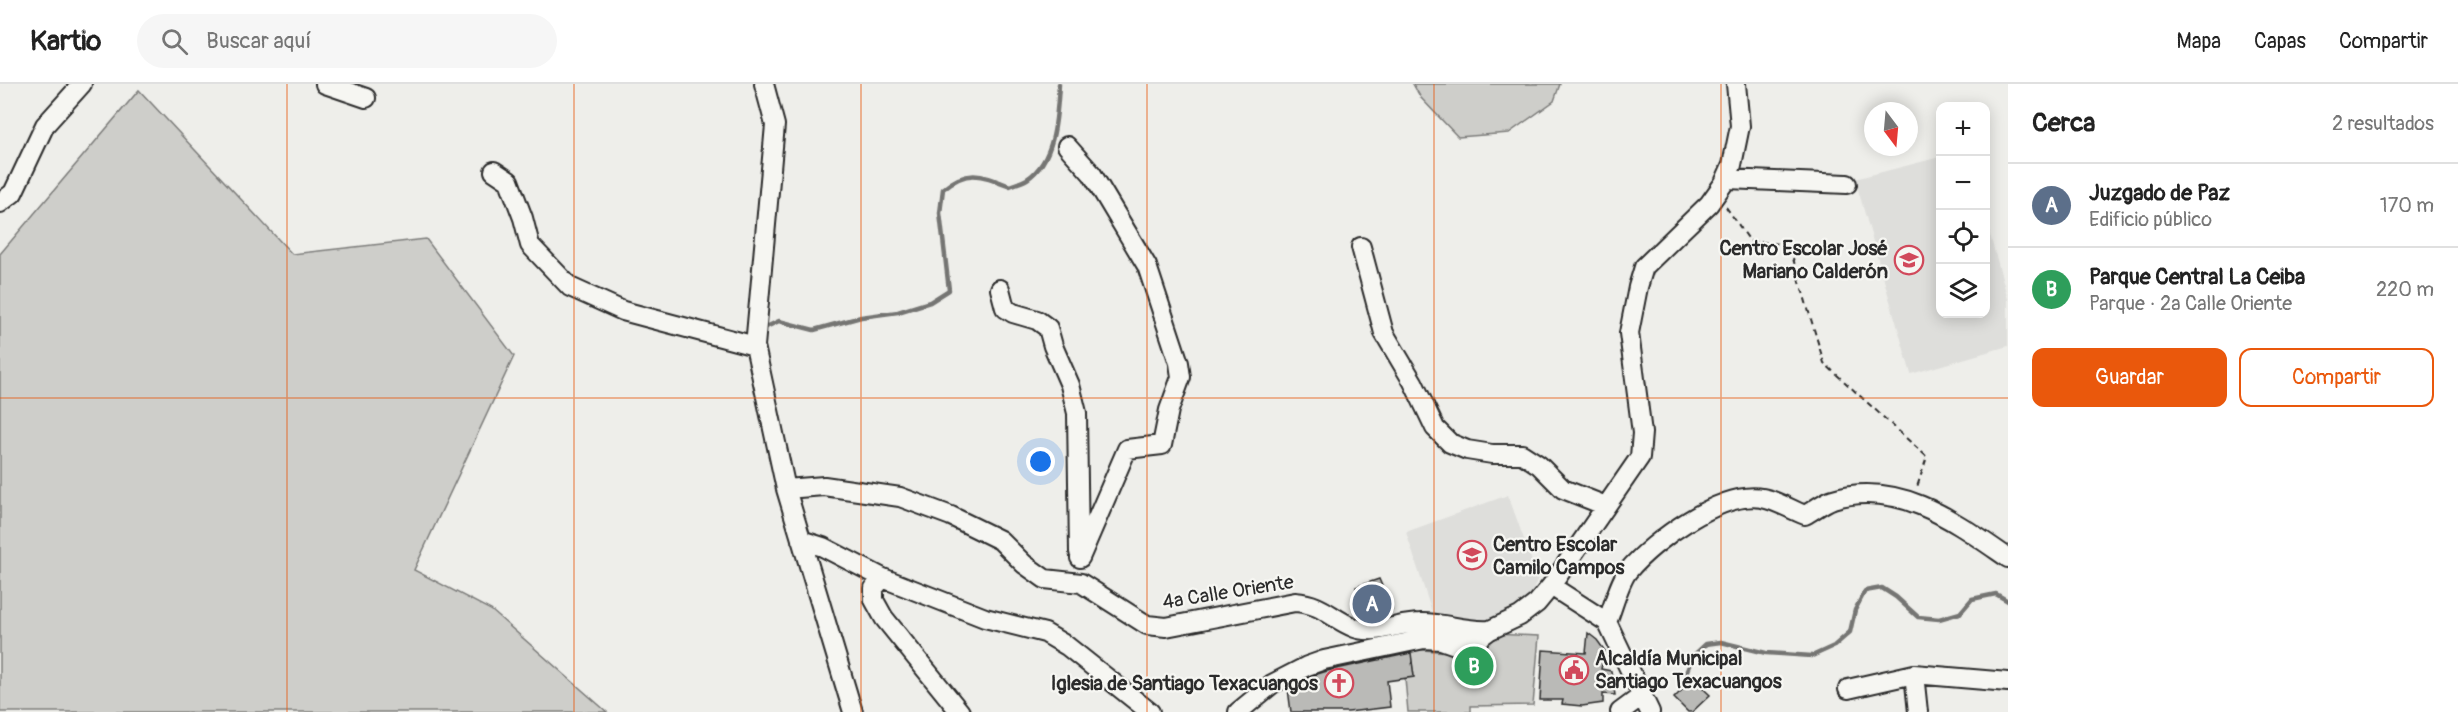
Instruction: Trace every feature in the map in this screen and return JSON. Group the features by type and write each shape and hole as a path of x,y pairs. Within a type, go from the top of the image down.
{"street":[{"path":"0,203 13,193 45,125 82,84"},
{"path":"325,84 366,98"},
{"path":"764,84 775,125 755,346 786,489 853,712"},
{"path":"1238,712 1272,684 1324,660 1424,639 1441,640 1458,646 1471,644 1490,630 1520,616 1537,603 1551,586 1640,457 1642,433 1629,333 1644,267 1709,204 1721,187 1732,165 1740,126 1736,84"},
{"path":"1067,146 1092,174 1147,266 1179,363 1181,377 1169,410 1162,445 1127,449 1080,558"},
{"path":"494,171 509,182 524,218 530,245 570,287 623,311 755,346"},
{"path":"1721,187 1847,184"},
{"path":"1361,247 1384,333 1413,382 1435,428 1450,443 1467,450 1492,454 1522,453 1539,465 1563,489 1606,506"},
{"path":"1000,289 1005,309 1037,320 1048,328 1053,346 1070,385 1077,413 1081,584"},
{"name":"4a Calle Oriente","path":"786,489 824,486 900,497 951,516 1000,540 1024,564 1045,579 1081,584 1147,625 1166,627 1295,602 1311,603 1355,628 1374,630 1422,622 1473,632 1490,630"},
{"path":"1607,622 1626,573 1666,534 1698,515 1742,498 1763,498 1805,515 1832,499 1871,494 1913,501 1948,517 2008,558"},
{"path":"801,540 823,547 883,578 985,618 1046,633 1067,646 1150,712"},
{"path":"883,578 874,588 874,600 879,609 919,664 960,712"},
{"path":"1551,586 1607,622 1647,704 1620,712"},
{"path":"1914,674 1918,712"},
{"path":"1848,688 1914,674 2008,682"}],"path":[{"path":"1721,187 1750,241 1789,245 1824,363 1927,457 1913,501"}],"shaded area":[{"path":"1413,84 1560,84 1554,101 1509,133 1458,137 1421,98"},
{"path":"139,90 292,254 426,239 514,356 414,570 491,610 607,712 0,712 0,254"},
{"name":"Centro Escolar José Mariano Calderón","path":"1936,158 1936,318 1990,318 1990,235 2008,299 2008,346 1911,374 1855,179"},
{"name":"Centro Escolar Camilo Campos","path":"1508,495 1538,578 1530,597 1509,612 1476,624 1434,619 1406,532"},
{"path":"1492,634 1539,636 1533,705 1471,706 1471,712 1408,712 1405,678 1414,676 1410,649 1473,654"}],"building":[{"path":"1379,579 1392,609 1363,618 1359,617 1354,599 1357,598 1356,587"},
{"name":"Alcaldía Municipal Santiago Texacuangos","path":"1588,633 1605,651 1601,669 1611,671 1615,695 1603,694 1603,703 1582,706 1562,704 1563,700 1540,700 1543,650 1586,653"},
{"name":"Iglesia de Santiago Texacuangos","path":"1411,653 1414,677 1387,681 1390,707 1348,712 1291,712 1288,689 1311,676"},
{"path":"1693,679 1710,695 1692,712 1688,712 1674,698"}],"waterway":[{"path":"762,329 779,321 814,330 861,317 898,312 930,302 949,290 940,213 943,189 952,182 968,176 983,177 1010,186 1027,179 1037,171 1053,136 1059,84"},
{"path":"1686,673 1693,656 1706,644 1721,642 1766,653 1812,656 1834,646 1850,632 1855,610 1865,591 1882,588 1918,617 1939,619 1960,613 1972,599 1996,594 2008,601"}],"place":[{"name":"Centro Escolar José Mariano Calderón","path":"1909,260"},
{"name":"Centro Escolar Camilo Campos","path":"1472,555"},
{"name":"Juzgado de Paz","path":"1372,604"},
{"name":"Parque Central La Ceiba","path":"1474,666"},
{"name":"Alcaldía Municipal Santiago Texacuangos","path":"1574,670"},
{"name":"Iglesia de Santiago Texacuangos","path":"1339,683"}]}
